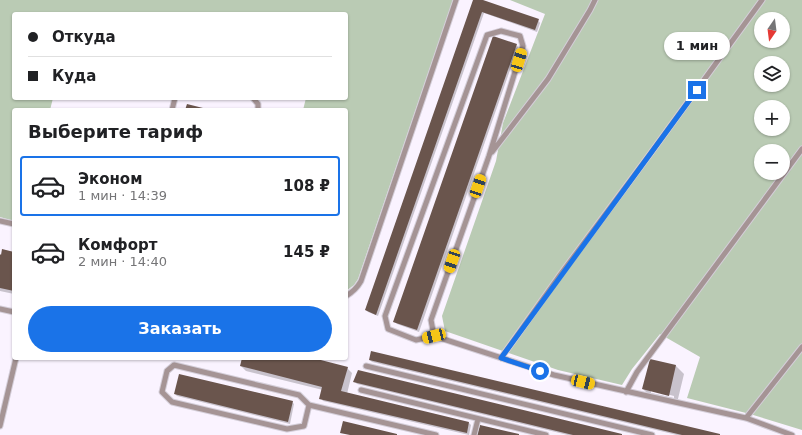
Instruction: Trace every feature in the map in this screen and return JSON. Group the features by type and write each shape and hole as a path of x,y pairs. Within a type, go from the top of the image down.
{"lane":[{"path":"348,295 358,287 361,281 456,0"},
{"path":"489,156 548,79 596,0"},
{"path":"501,358 560,275 762,0"},
{"path":"434,336 432,320 489,156 523,46 520,36 501,31 486,35 385,316 388,329 416,340 434,336 554,375 746,418 792,435"},
{"path":"626,392 637,372 802,150"},
{"path":"0,221 12,224"},
{"path":"0,309 12,312"},
{"path":"746,418 802,347"},
{"path":"0,426 16,360"},
{"path":"309,405 304,426 287,429 172,402 162,392 167,371 174,365 299,395 309,405 436,435"},
{"path":"366,366 639,434 652,435"},
{"path":"360,390 546,435"},
{"path":"474,435 478,418"}],"green space":[{"path":"0,0 453,0 358,279 354,285 348,290 348,108 304,108 306,100 348,100 348,12 12,12 12,100 52,100 50,108 12,108 12,220 0,217"},
{"path":"510,0 802,0 802,430 750,414 687,398 700,357 660,334 632,369 622,385 558,370 445,331 442,316 496,161 503,123 545,14"}],"building":[{"path":"473,0 483,0 539,19 535,30 482,12 376,315 365,310"},
{"path":"493,36 517,44 417,330 393,322"},
{"path":"187,104 203,108 186,108"},
{"path":"2,249 12,252 12,291 0,288 0,254 1,255"},
{"path":"371,351 720,435 682,435 369,360"},
{"path":"650,359 676,365 669,396 642,389"},
{"path":"242,360 321,360 348,367 341,391 469,422 467,433 319,399 322,387 240,366"},
{"path":"358,370 622,435 573,435 353,382"},
{"path":"179,374 293,401 288,422 174,394"},
{"path":"343,421 397,435 350,435 340,433"},
{"path":"480,425 519,434 519,435 477,435"}],"route":[{"path":"540,371 501,358 560,275 697,90"}]}
